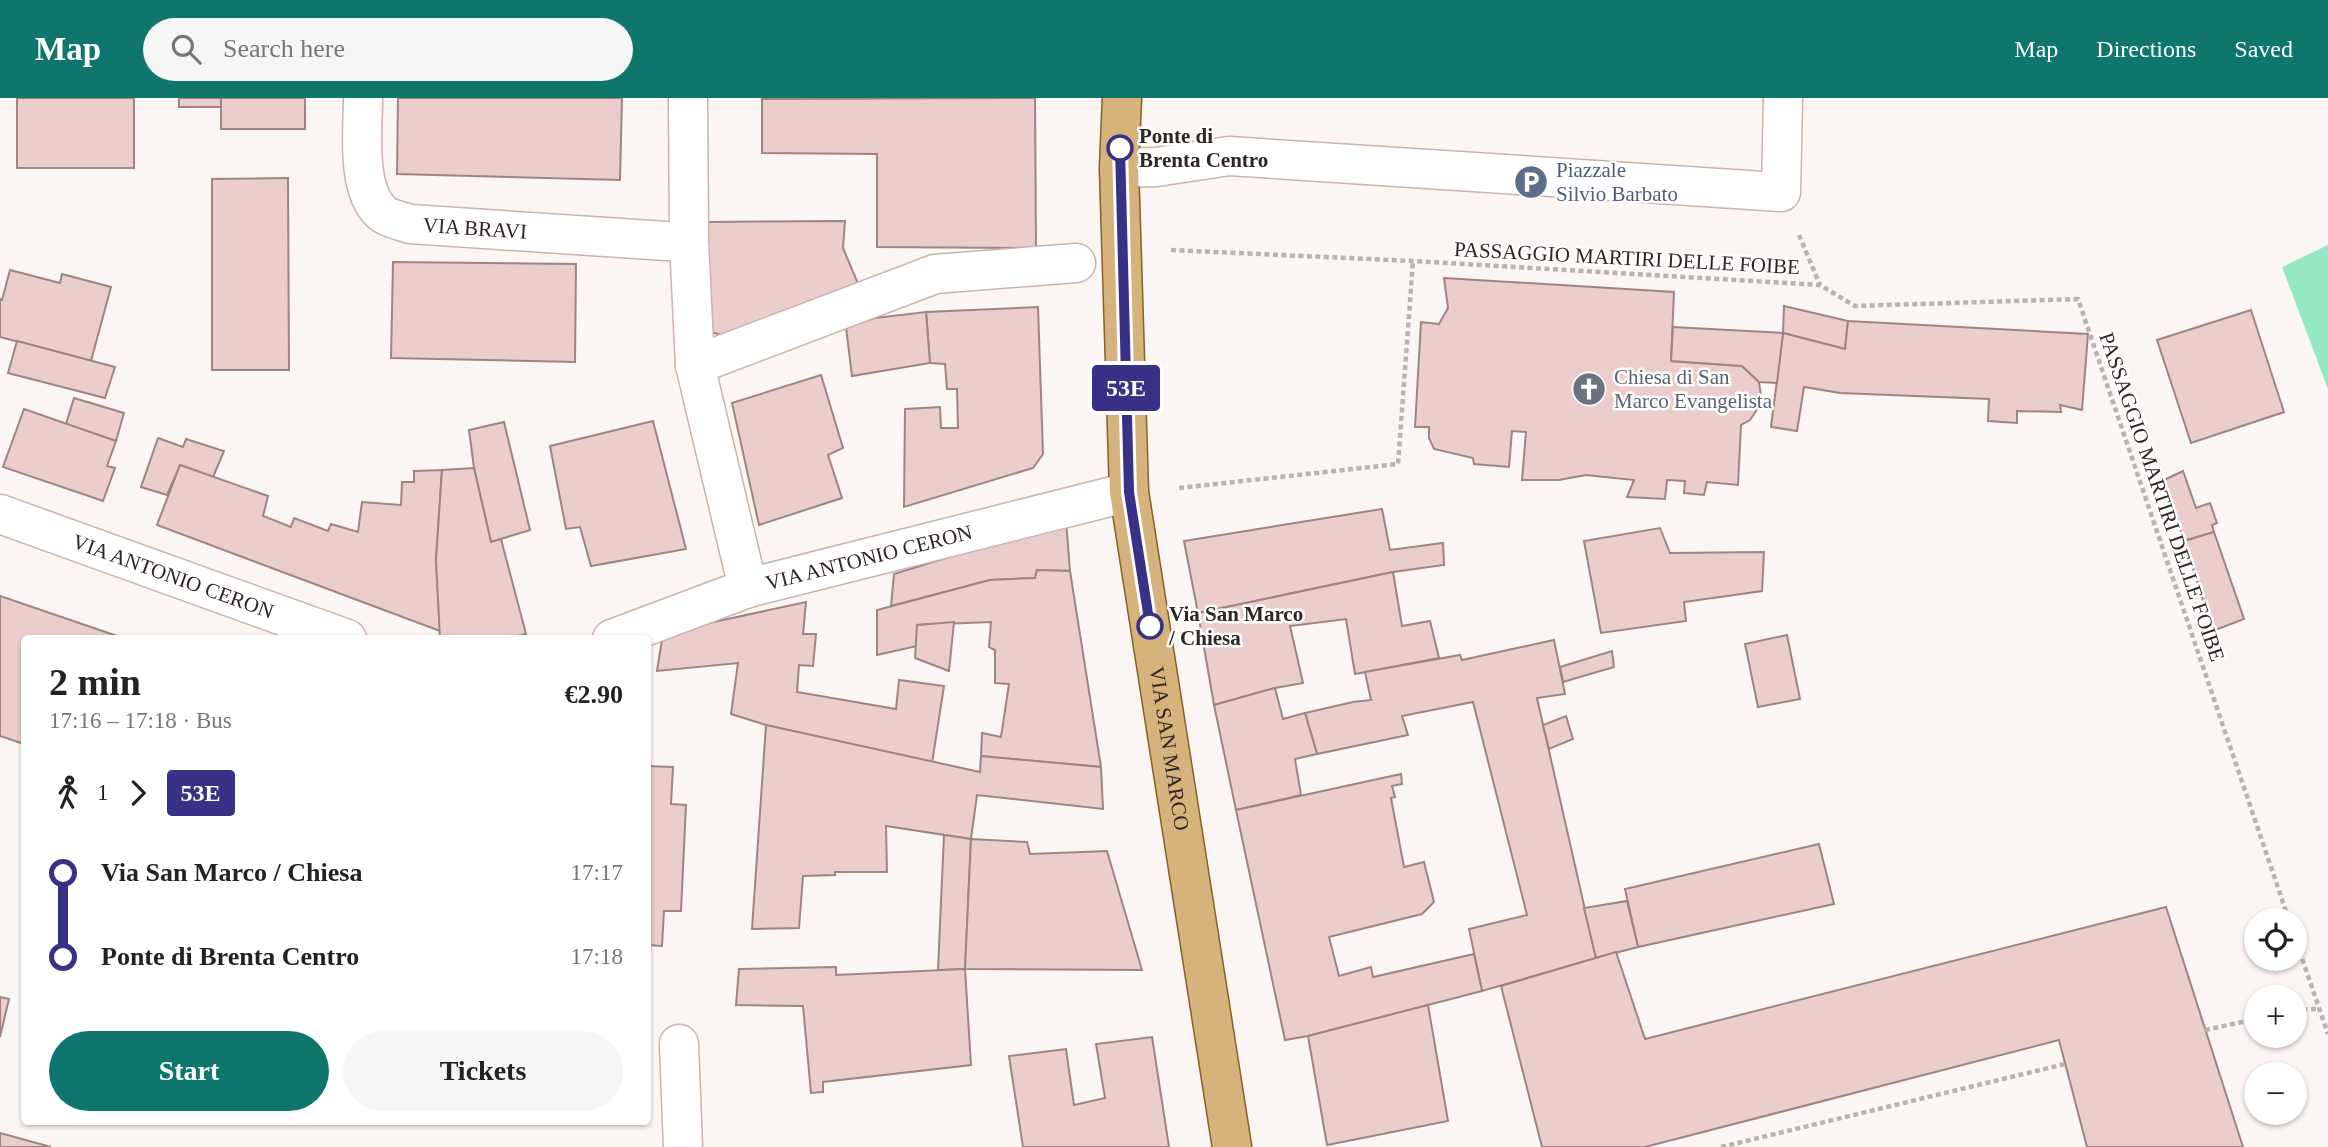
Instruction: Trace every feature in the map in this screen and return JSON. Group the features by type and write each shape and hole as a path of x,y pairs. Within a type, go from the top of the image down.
{"main road":[{"name":"VIA SAN MARCO","path":"1122,98 1119,168 1129,492 1232,1147"}],"street":[{"name":"VIA BRAVI","path":"363,98 363,162 369,193 381,213 410,224 689,241"},
{"path":"688,98 689,241 695,365 748,588"},
{"path":"1119,168 1156,167 1229,156 1781,192 1783,98"},
{"path":"695,365 934,274 1076,263"},
{"name":"VIA ANTONIO CERON","path":"623,635 748,588 1129,492"},
{"name":"VIA ANTONIO CERON","path":"0,514 336,635"},
{"path":"679,1044 683,1147"}],"path":[{"name":"PASSAGGIO MARTIRI DELLE FOIBE","path":"1168,250 1413,261 1820,285 1855,306 2078,299 2285,908"},
{"path":"1175,489 1398,464 1413,261"},
{"path":"2306,971 2328,1034"},
{"path":"2307,1009 2319,1009"},
{"path":"2205,1030 2244,1022"},
{"path":"1721,1147 2065,1064"}],"green space":[{"path":"2328,245 2328,389 2282,267"}],"building":[{"path":"17,98 134,98 134,168 17,168"},
{"path":"179,98 221,98 221,107 179,107"},
{"path":"221,98 305,98 305,129 221,129"},
{"path":"398,98 622,98 620,180 397,174"},
{"path":"1035,98 1036,248 877,247 877,154 762,153 762,99"},
{"path":"288,178 289,370 212,370 212,179"},
{"path":"845,221 843,248 859,286 725,336 707,331 707,222"},
{"path":"393,262 576,264 575,362 391,358"},
{"path":"10,270 60,283 62,274 111,287 91,361 0,337 0,299 2,300"},
{"name":"Chiesa di San Marco Evangelista","path":"1444,278 1674,292 1671,361 1742,366 1759,382 1760,405 1750,420 1741,425 1738,485 1707,482 1704,495 1684,493 1685,481 1667,480 1665,499 1627,497 1634,480 1586,475 1559,480 1522,480 1526,432 1512,431 1509,467 1474,464 1473,458 1434,449 1429,438 1429,427 1415,427 1421,322 1439,324 1448,308"},
{"path":"1784,306 1848,321 1845,349 1783,333"},
{"path":"1038,307 1043,454 1033,468 904,507 905,409 940,407 941,428 958,428 957,389 947,389 945,364 930,363 926,312"},
{"path":"2251,310 2284,412 2191,443 2157,340"},
{"path":"926,312 930,363 852,376 846,327 875,318"},
{"path":"1848,321 2088,334 2082,410 2060,405 2061,412 2017,411 2017,423 1988,421 1989,399 1840,393 1804,387 1797,431 1771,427 1783,333 1845,349"},
{"path":"1673,327 1783,333 1777,383 1759,382 1742,366 1671,361"},
{"path":"17,341 115,367 105,398 8,373"},
{"path":"821,375 843,448 828,455 842,498 759,525 732,403"},
{"path":"74,398 124,413 116,441 66,424"},
{"path":"24,409 116,441 107,466 115,468 103,501 3,467"},
{"path":"653,421 686,549 591,566 580,527 566,529 550,446"},
{"path":"504,422 530,530 491,542 474,468 469,430"},
{"path":"158,438 183,447 186,439 224,451 213,477 180,465 167,495 141,487"},
{"path":"180,465 268,496 263,516 291,527 294,518 328,531 331,524 358,532 362,502 401,505 402,482 414,482 414,471 442,470 436,560 440,631 157,525"},
{"path":"474,468 491,542 501,539 526,634 440,635 436,560 442,470"},
{"path":"2183,471 2196,508 2210,503 2217,523 2212,525 2214,532 2184,541 2164,480"},
{"path":"1382,509 1390,550 1443,543 1444,565 1393,572 1198,613 1184,541"},
{"path":"1066,521 1070,571 1037,570 1035,578 990,580 891,606 894,574"},
{"path":"1660,528 1670,553 1764,552 1762,591 1684,602 1686,621 1601,633 1584,541"},
{"path":"2214,532 2244,619 2213,631 2184,541"},
{"path":"1037,570 1070,571 1101,767 981,756 982,733 1001,737 1009,684 995,683 995,650 989,647 991,622 917,625 917,646 877,655 877,610 990,580 1035,578"},
{"path":"1393,572 1402,626 1430,621 1439,658 1355,674 1346,619 1290,626 1303,683 1214,705 1198,613"},
{"path":"0,596 114,635 21,635 21,743 0,736"},
{"path":"806,602 803,634 816,634 813,666 799,665 797,692 896,709 899,680 944,686 932,763 766,725 731,714 738,663 657,671 663,633"},
{"path":"954,622 949,671 915,658 917,625"},
{"path":"1787,635 1800,699 1758,707 1745,644"},
{"path":"1554,640 1565,694 1537,698 1596,958 1482,991 1469,929 1527,915 1473,702 1402,716 1408,735 1317,754 1305,713 1371,700 1365,672 1460,655 1462,660"},
{"path":"1612,651 1614,667 1563,682 1560,667"},
{"path":"1275,688 1283,719 1305,713 1317,754 1295,759 1301,795 1236,810 1214,705"},
{"path":"1566,716 1573,739 1549,749 1543,725"},
{"path":"766,725 980,772 981,756 1101,767 1103,809 977,795 971,839 886,826 887,872 835,872 835,875 803,876 799,928 752,929"},
{"path":"651,766 673,767 671,804 686,805 681,911 664,911 662,946 651,945"},
{"path":"1401,774 1402,784 1392,786 1395,797 1391,798 1404,867 1424,862 1434,902 1422,914 1329,937 1339,976 1371,967 1373,977 1474,954 1482,991 1285,1040 1236,810"},
{"path":"944,835 971,839 965,969 938,970"},
{"path":"971,839 1027,842 1030,854 1107,851 1142,970 965,969"},
{"path":"1819,844 1834,904 1638,947 1625,889"},
{"path":"1627,901 1638,947 1596,958 1584,908"},
{"path":"2166,907 2243,1147 2087,1147 2059,1040 1645,1147 1542,1147 1501,986 1616,952 1645,1039"},
{"path":"836,967 836,975 965,969 971,1065 823,1082 823,1092 811,1093 803,1006 736,1005 739,969"},
{"path":"0,997 9,999 0,1037"},
{"path":"1428,1005 1448,1121 1327,1145 1308,1036"},
{"path":"1152,1037 1169,1147 1023,1147 1009,1056 1066,1049 1074,1105 1105,1098 1096,1044"},
{"path":"0,1133 51,1147 0,1147"}],"bus line":[{"name":"53E","path":"1120,148 1129,492 1150,626"}],"place":[{"name":"Ponte di Brenta Centro","path":"1120,148"},
{"name":"Piazzale Silvio Barbato","path":"1531,182"},
{"name":"Chiesa di San Marco Evangelista","path":"1589,389"},
{"name":"Via San Marco / Chiesa","path":"1150,626"}]}
